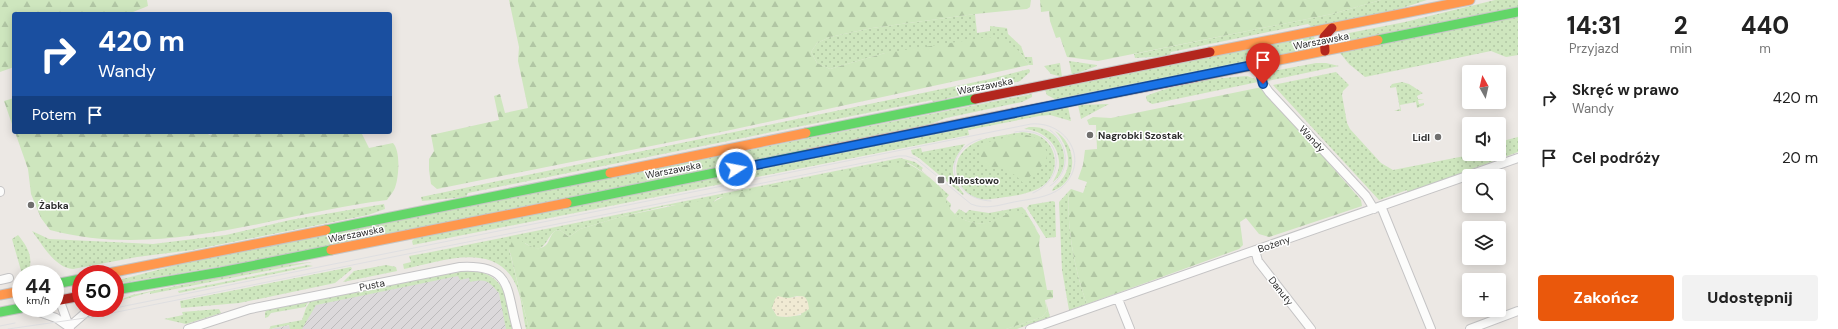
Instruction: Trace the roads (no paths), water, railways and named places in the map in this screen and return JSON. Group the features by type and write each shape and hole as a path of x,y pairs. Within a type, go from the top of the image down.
{"main road":[{"name":"Warszawska","path":"124,270 1470,0"},
{"name":"Warszawska","path":"124,288 221,272 1518,12"},
{"path":"1325,51 1324,37 1328,30 1332,28"},
{"path":"0,295 12,293"},
{"path":"0,312 12,310"}],"street":[{"name":"Wandy","path":"1258,64 1262,82 1269,92 1377,208 1431,329"},
{"name":"Bożeny","path":"1030,329 1518,158"},
{"name":"Danuty","path":"1255,250 1258,261 1311,329"},
{"name":"Pusta","path":"188,329 250,309 422,279 460,266 481,267 490,270 505,283 510,292 517,329"},
{"path":"0,280 9,278"},
{"path":"1118,299 1130,329"},
{"path":"1470,329 1518,311"},
{"path":"53,317 69,328"},
{"path":"64,317 69,328"},
{"path":"69,328 81,317"}],"tram line":[{"path":"124,306 1031,124 1044,125 1056,129 1065,136 1071,145 1074,156 1074,167 1070,178 1061,188 1038,198 998,206 982,207 971,204 916,159 906,156 898,156 124,311"},
{"path":"1050,130 1057,136 1061,143 1065,158 1065,166 1062,174 1050,186"},
{"path":"1015,132 1030,132 1042,136 1050,143 1055,153 1056,164 1053,175 1045,185 1033,193"},
{"path":"981,139 968,145 959,153 955,163 954,173 958,183 966,192 977,198 991,201"},
{"path":"8,329 92,317"},
{"path":"0,326 15,323"}],"place":[{"name":"Nagrobki Szostak","path":"1090,135"},
{"name":"Lidl","path":"1438,137"},
{"name":"Miłostowo","path":"941,180"},
{"name":"Żabka","path":"31,205"}]}
